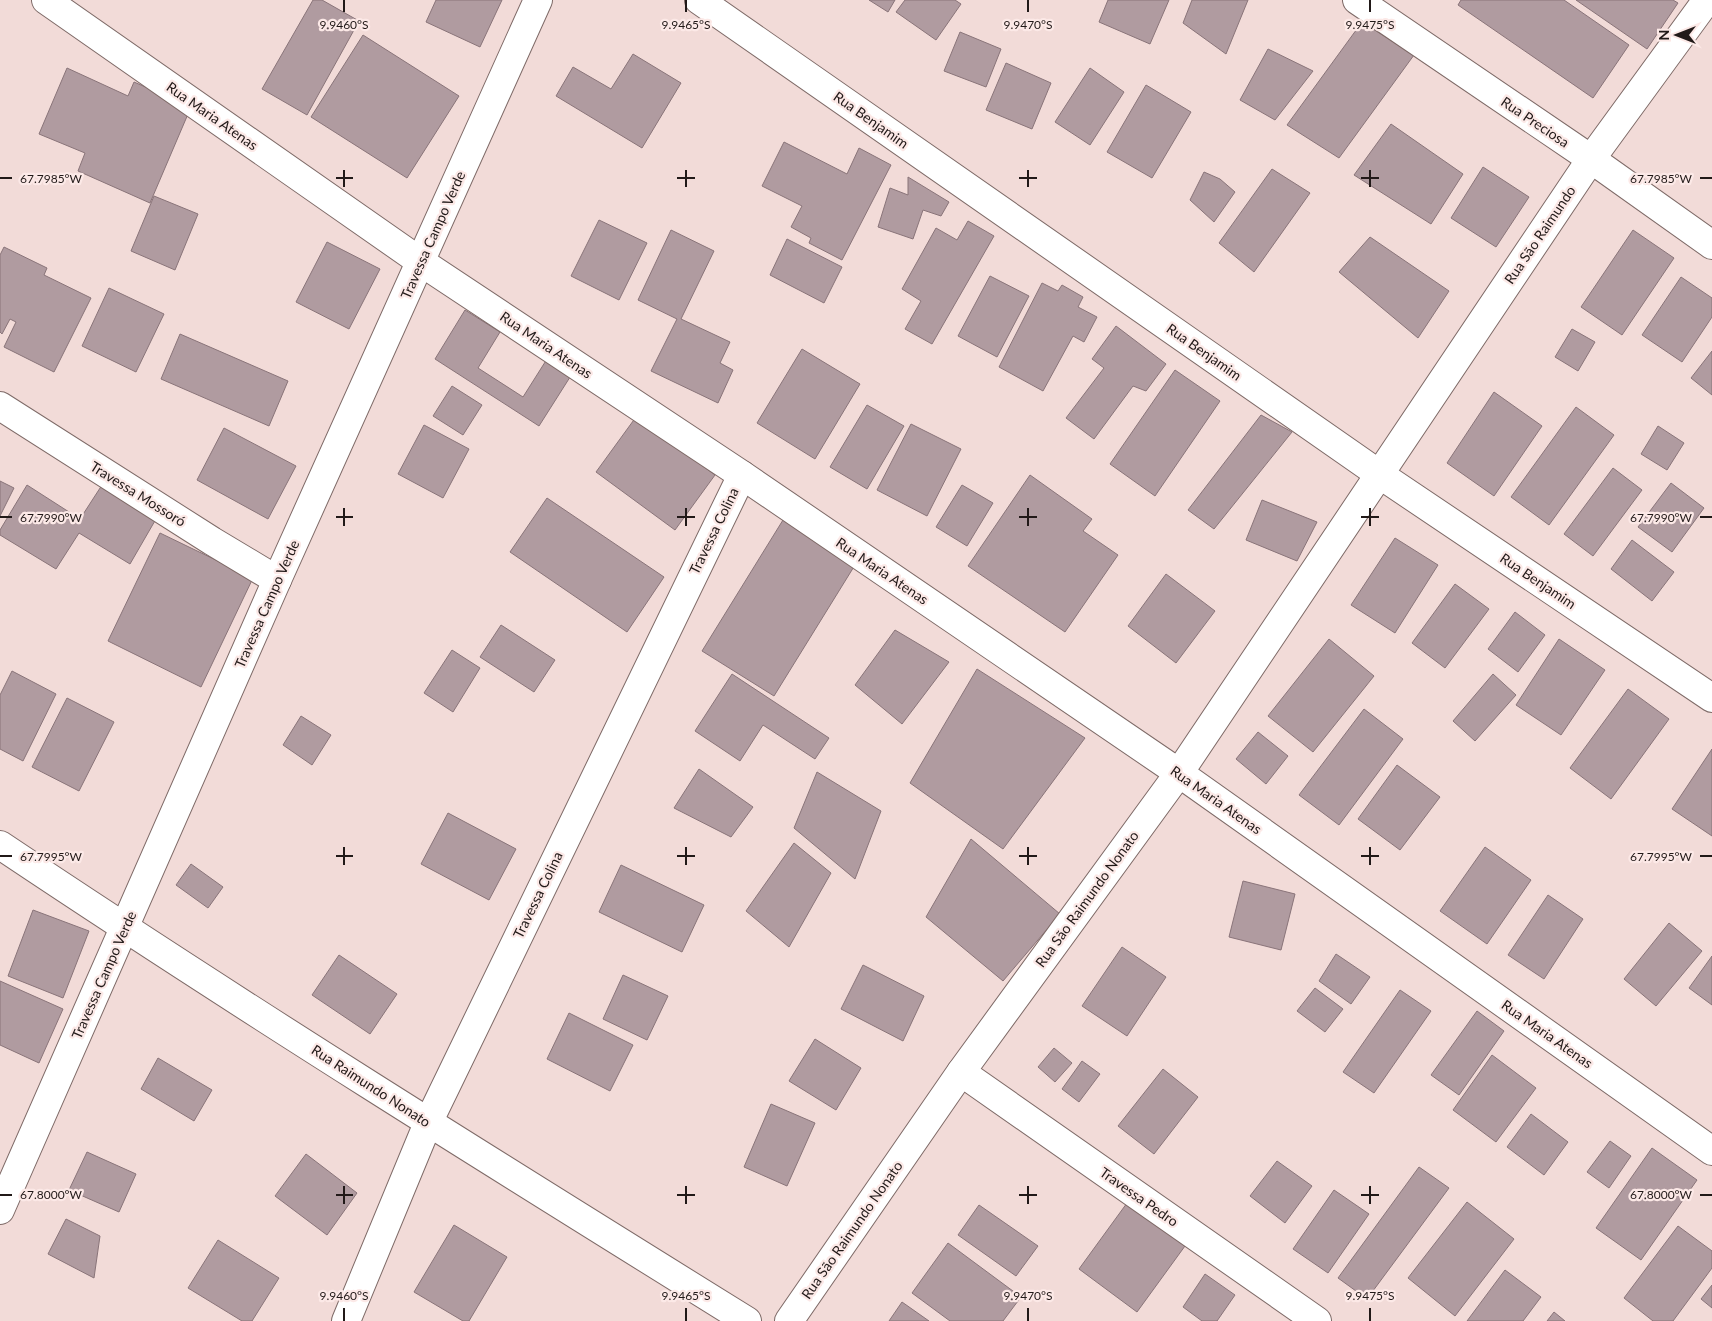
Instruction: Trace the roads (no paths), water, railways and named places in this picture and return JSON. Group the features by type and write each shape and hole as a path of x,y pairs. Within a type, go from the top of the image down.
{"street":[{"name":"Rua Maria Atenas","path":"46,0 421,262 742,474 1178,774 1712,1151"},
{"name":"Travessa Campo Verde","path":"0,1210 277,580 538,0"},
{"name":"Rua Benjamim","path":"699,0 1379,474 1712,698"},
{"name":"Rua Preciosa","path":"1358,0 1591,159 1712,245"},
{"name":"Rua São Raimundo","path":"1379,474 1591,159 1707,0"},
{"name":"Travessa Mossoró","path":"0,406 212,541 277,580"},
{"name":"Travessa Colina","path":"346,1321 428,1122 742,474"},
{"name":"Rua São Raimundo Nonato","path":"789,1321 961,1072 1178,774 1379,474"},
{"name":"Rua Raimundo Nonato","path":"0,845 124,928 428,1122 747,1321"},
{"name":"Travessa Pedro","path":"961,1072 1317,1321"}]}
